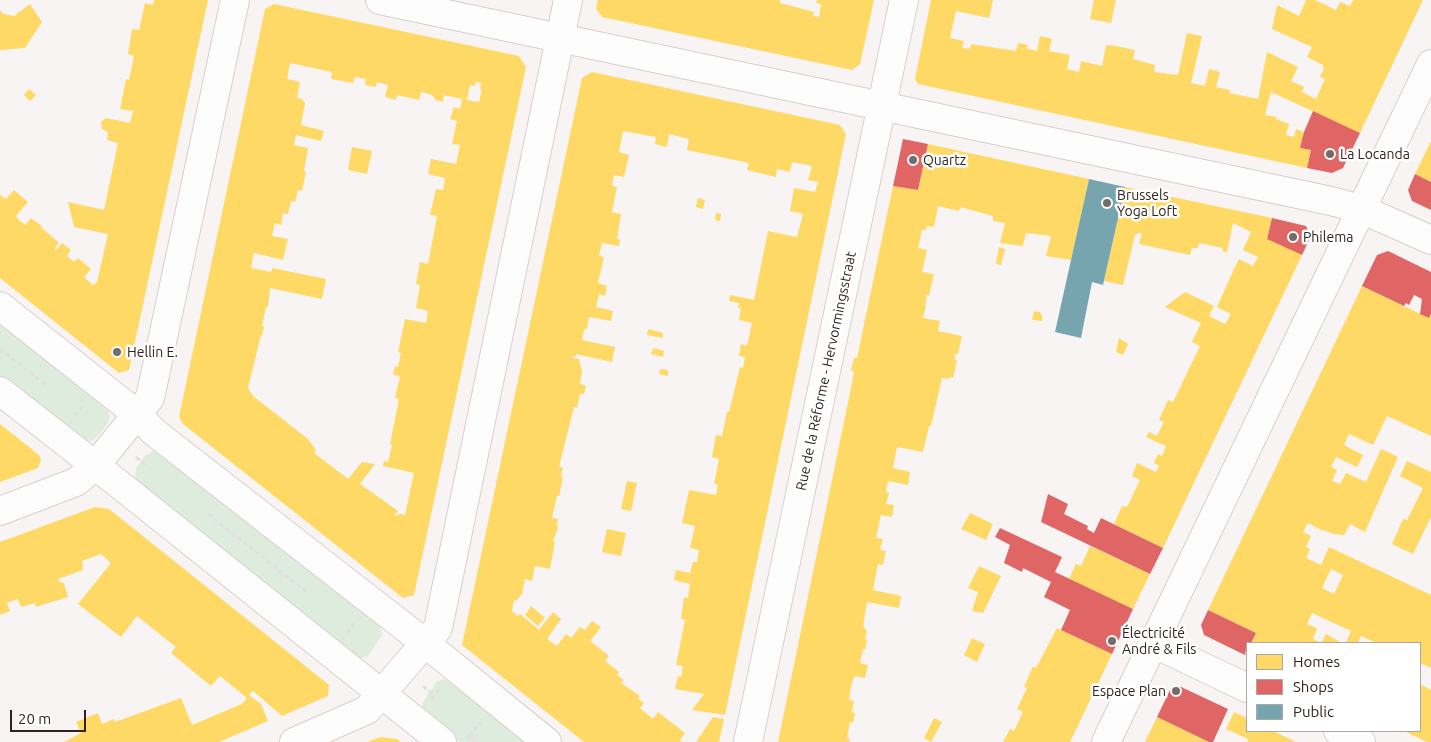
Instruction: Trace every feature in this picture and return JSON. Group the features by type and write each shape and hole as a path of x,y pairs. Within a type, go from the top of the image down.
{"street":[{"path":"0,510 76,482 95,466 138,416 150,398 236,0"},
{"path":"380,0 1322,199 1361,209 1431,240"},
{"path":"294,742 367,710 438,628 568,0"},
{"name":"Rue de la Réforme - Hervormingsstraat","path":"748,742 904,0"},
{"path":"1106,742 1431,64"},
{"path":"0,306 138,416 154,432 425,643 547,742"},
{"path":"0,391 381,694 452,736"},
{"path":"1153,643 1246,688"},
{"path":"1340,732 1361,742"}],"path":[{"path":"0,349 47,386"},
{"path":"44,390 50,382"},
{"path":"72,419 85,403"},
{"path":"135,456 146,465"},
{"path":"143,469 149,460"},
{"path":"205,518 211,510"},
{"path":"208,514 308,594"},
{"path":"304,598 311,589"},
{"path":"344,637 357,619"},
{"path":"423,685 434,695"},
{"path":"428,703 441,686 448,692"},
{"path":"469,736 482,719"},
{"path":"452,736 469,736 476,742"}],"green space":[{"path":"0,324 108,411 110,417 107,425 94,440 86,442 81,440 0,376"},
{"path":"154,451 161,453 379,624 382,635 368,656 358,659 136,482 135,473 137,467 145,456"},
{"path":"443,679 452,683 527,742 460,742 423,711 422,704 425,699 437,682"}],"building: Homes":[{"path":"154,0 208,0 129,370 119,373 0,278 0,195 6,199 14,190 28,202 16,216 17,218 25,225 31,218 42,226 59,243 55,248 56,250 62,243 71,250 67,256 74,262 78,258 91,269 84,277 93,285 97,282 108,234 74,227 68,202 104,210 118,143 107,140 108,132 102,129 101,122 106,118 130,123 133,111 120,109 126,79 129,80 134,56 128,54 132,29 139,30 145,3 153,5"},
{"path":"598,0 780,0 780,3 814,12 813,16 819,17 821,4 816,3 817,0 874,0 860,64 852,70 602,17 596,9"},
{"path":"931,0 993,0 989,18 956,11 950,38 964,41 962,48 970,49 971,44 1016,51 1018,43 1028,45 1027,49 1037,51 1040,36 1052,39 1049,51 1070,55 1067,69 1079,72 1081,61 1102,66 1106,45 1135,50 1133,59 1155,65 1154,72 1178,75 1187,33 1202,36 1191,83 1205,86 1209,69 1220,72 1216,87 1230,90 1229,93 1258,99 1267,52 1298,67 1291,81 1304,87 1302,92 1316,99 1325,79 1320,77 1324,68 1323,65 1307,57 1312,47 1272,29 1277,5 1299,16 1306,0 1315,0 1336,10 1340,2 1350,6 1353,0 1423,0 1360,133 1271,92 1265,115 1277,117 1276,119 1289,124 1286,135 1294,137 1296,129 1304,132 1300,148 1311,150 1307,168 918,84 915,79"},
{"path":"1094,0 1116,0 1111,23 1090,19"},
{"path":"30,4 42,22 25,48 0,50 0,10 3,14 14,16"},
{"path":"274,4 519,56 526,67 414,595 403,598 183,424 179,417 265,9","holes":["290,63 332,72 331,79 353,83 355,77 366,79 365,85 376,87 377,82 388,85 385,97 396,100 397,95 419,100 421,92 432,95 436,100 443,102 444,95 462,99 460,109 454,107 450,119 457,121 452,144 460,145 456,164 431,159 428,174 445,178 443,190 436,189 430,215 437,216 428,264 420,262 416,284 420,285 416,308 428,311 426,323 405,319 398,352 401,353 398,367 395,366 393,375 400,376 395,398 399,399 388,462 384,461 383,466 414,473 405,515 394,516 398,511 360,484 375,464 362,462 348,479 314,453 316,450 308,439 253,396 248,388 262,336 264,326 262,326 266,307 268,307 270,288 322,299 326,279 272,268 271,272 251,268 254,253 283,260 288,239 272,236 275,223 281,225 283,213 288,214 291,201 295,202 298,190 302,191 306,172 304,171 308,148 294,145 296,135 321,141 324,131 301,125 305,103 302,99 297,98 300,82 287,79","476,82 481,83 480,89 482,89 479,102 467,100 470,85 475,86"]},
{"path":"592,72 840,125 846,134 725,715 692,710 704,694 675,689 678,676 681,677 683,666 676,665 685,620 681,619 684,597 688,598 690,584 674,580 676,570 690,573 693,562 697,562 699,550 690,548 695,526 682,523 689,490 716,495 718,484 714,484 719,459 712,457 716,435 722,436 740,367 743,368 745,357 739,356 741,344 747,346 752,323 739,320 741,308 738,308 739,303 729,301 730,295 754,300 768,231 797,237 803,214 790,211 794,188 815,192 818,182 808,180 812,166 792,162 790,172 777,169 776,177 747,170 749,163 687,150 689,139 669,134 667,147 655,144 656,137 623,131 619,152 629,155 624,177 614,175 612,186 617,187 612,212 621,214 617,239 620,240 619,246 602,243 599,256 604,257 598,283 607,286 605,296 599,294 596,307 613,311 611,321 589,317 587,329 584,329 582,340 615,347 612,362 576,354 576,357 573,356 572,358 579,359 582,371 580,384 586,386 584,394 580,394 577,408 574,407 559,467 563,467 561,477 563,477 552,518 558,519 558,528 553,541 555,542 550,569 535,566 532,581 525,579 522,594 516,601 514,600 512,611 518,616 520,614 539,630 553,612 561,619 547,639 557,646 566,634 571,638 580,627 585,630 592,621 601,627 590,641 609,656 605,661 619,672 617,675 624,680 621,683 640,696 638,699 644,703 640,708 653,719 658,712 685,733 680,740 682,742 584,742 462,645 582,78"},
{"path":"29,89 36,95 30,101 24,95"},
{"path":"1431,141 1431,182 1415,174"},
{"path":"928,144 1089,179 1071,260 1046,256 1051,236 1026,233 1023,246 1000,243 1005,223 993,221 993,216 960,207 959,211 938,206 934,227 927,226 926,230 922,230 918,248 927,250 922,272 934,274 929,296 927,295 923,318 940,321 938,331 962,336 958,354 955,354 954,359 957,360 953,378 942,378 923,452 897,447 893,468 910,472 908,485 888,481 886,492 889,493 886,504 894,505 892,517 881,515 876,538 883,539 880,550 886,551 883,565 878,564 873,590 901,596 899,608 867,602 863,626 867,631 865,639 867,640 860,663 868,665 865,678 854,676 851,687 849,700 854,701 852,712 855,713 853,723 850,722 847,738 850,739 849,742 778,742 852,383 854,371 851,371 854,358 857,358 893,186 918,190"},
{"path":"352,147 372,151 367,174 348,170"},
{"path":"1125,187 1272,218 1267,239 1302,255 1163,548 1114,524 1122,506 1127,507 1140,480 1132,476 1137,463 1156,472 1159,466 1154,463 1158,454 1162,456 1166,446 1146,437 1149,432 1157,436 1164,422 1159,420 1168,400 1173,402 1200,346 1192,342 1201,323 1165,307 1185,292 1214,306 1209,316 1225,324 1231,314 1217,307 1234,269 1239,259 1253,266 1258,257 1243,250 1251,232 1233,223 1227,252 1222,251 1223,248 1199,243 1198,248 1192,248 1190,255 1139,244 1142,233 1139,233 1135,235 1123,285 1104,281"},
{"path":"698,198 705,200 703,209 696,207"},
{"path":"716,213 721,214 720,221 715,220"},
{"path":"999,247 1005,249 1001,265 996,264"},
{"path":"1362,286 1429,318 1431,314 1431,436 1387,416 1373,445 1349,434 1344,445 1363,455 1357,467 1336,457 1331,467 1337,470 1332,481 1340,484 1346,473 1366,482 1381,449 1398,457 1365,532 1350,524 1344,535 1333,534 1308,523 1303,532 1311,536 1306,547 1310,549 1306,558 1321,565 1329,547 1431,595 1431,668 1421,663 1421,642 1375,642 1361,636 1358,642 1346,642 1351,631 1312,613 1307,624 1317,628 1313,639 1319,642 1252,642 1256,633 1208,610","holes":["1331,569 1343,575 1334,594 1322,588"]},
{"path":"1034,311 1040,312 1042,321 1032,320"},
{"path":"648,329 663,333 663,338 647,335"},
{"path":"1119,338 1128,344 1123,355 1116,352"},
{"path":"653,348 664,351 663,357 651,354"},
{"path":"660,369 668,370 668,376 659,374"},
{"path":"0,424 39,455 41,460 38,468 0,482"},
{"path":"1407,461 1431,472 1431,517 1413,554 1392,544 1403,519 1407,520 1423,488 1400,476"},
{"path":"627,481 637,483 631,511 621,509"},
{"path":"95,507 109,509 329,685 328,696 282,716 253,691 249,695 261,704 268,721 219,742 64,742 81,733 76,722 98,713 102,724 114,719 115,722 181,698 192,725 242,704 247,698 220,676 211,686 171,653 176,647 137,616 121,637 78,604 111,563 101,554 82,561 83,570 58,579 64,583 68,597 36,607 35,603 21,607 18,599 7,603 10,611 0,615 0,542"},
{"path":"970,513 993,524 986,540 961,529"},
{"path":"607,529 626,533 621,556 602,552"},
{"path":"1090,546 1150,574 1133,609 1069,579 1076,564 1081,566"},
{"path":"979,566 1001,576 983,613 972,611 978,592 968,588"},
{"path":"531,606 545,618 538,626 525,615"},
{"path":"1057,628 1112,654 1070,742 1003,742 1010,729 1014,731 1023,712 1017,709 1027,688 1024,687 1033,666 1036,668"},
{"path":"1326,634 1340,642 1322,642"},
{"path":"972,638 985,644 977,662 964,655"},
{"path":"1421,685 1431,690 1431,742 1406,732 1421,732"},
{"path":"1234,712 1246,718 1246,732 1275,732 1296,742 1247,742 1248,739 1226,729"},
{"path":"713,717 724,719 719,742 696,742"},
{"path":"1157,717 1209,742 1145,742"},
{"path":"934,718 942,722 931,742 924,738"},
{"path":"380,737 397,739 401,742 368,742"}],"building: Shops":[{"path":"1313,111 1360,133 1343,168 1332,173 1307,168 1311,150 1300,148 1304,132"},
{"path":"903,139 928,144 918,190 893,186"},
{"path":"1415,174 1431,182 1431,210 1412,201 1408,190"},
{"path":"1272,218 1306,226 1311,236 1302,255 1267,239"},
{"path":"1388,251 1431,272 1431,314 1429,318 1420,314 1422,299 1414,295 1409,305 1406,303 1404,306 1362,286 1377,255"},
{"path":"1048,494 1068,504 1064,514 1088,526 1087,529 1094,533 1101,518 1163,548 1150,574 1041,522"},
{"path":"1000,528 1062,557 1055,572 1133,609 1112,654 1061,630 1070,610 1044,597 1051,582 1023,568 1022,572 1004,563 1010,545 995,537"},
{"path":"1208,610 1256,633 1252,642 1246,642 1245,655 1204,635 1201,625"},
{"path":"1179,686 1228,709 1213,742 1209,742 1157,717 1171,688"}],"building: Public":[{"path":"1089,179 1125,187 1103,285 1092,282 1081,338 1055,332"}],"place":[{"name":"La Locanda","path":"1330,154"},
{"name":"Quartz","path":"913,160"},
{"name":"Brussels Yoga Loft","path":"1107,203"},
{"name":"Philema","path":"1293,237"},
{"name":"Hellin E.","path":"117,352"},
{"name":"Électricité André & Fils","path":"1112,641"},
{"name":"Espace Plan","path":"1176,691"}]}
